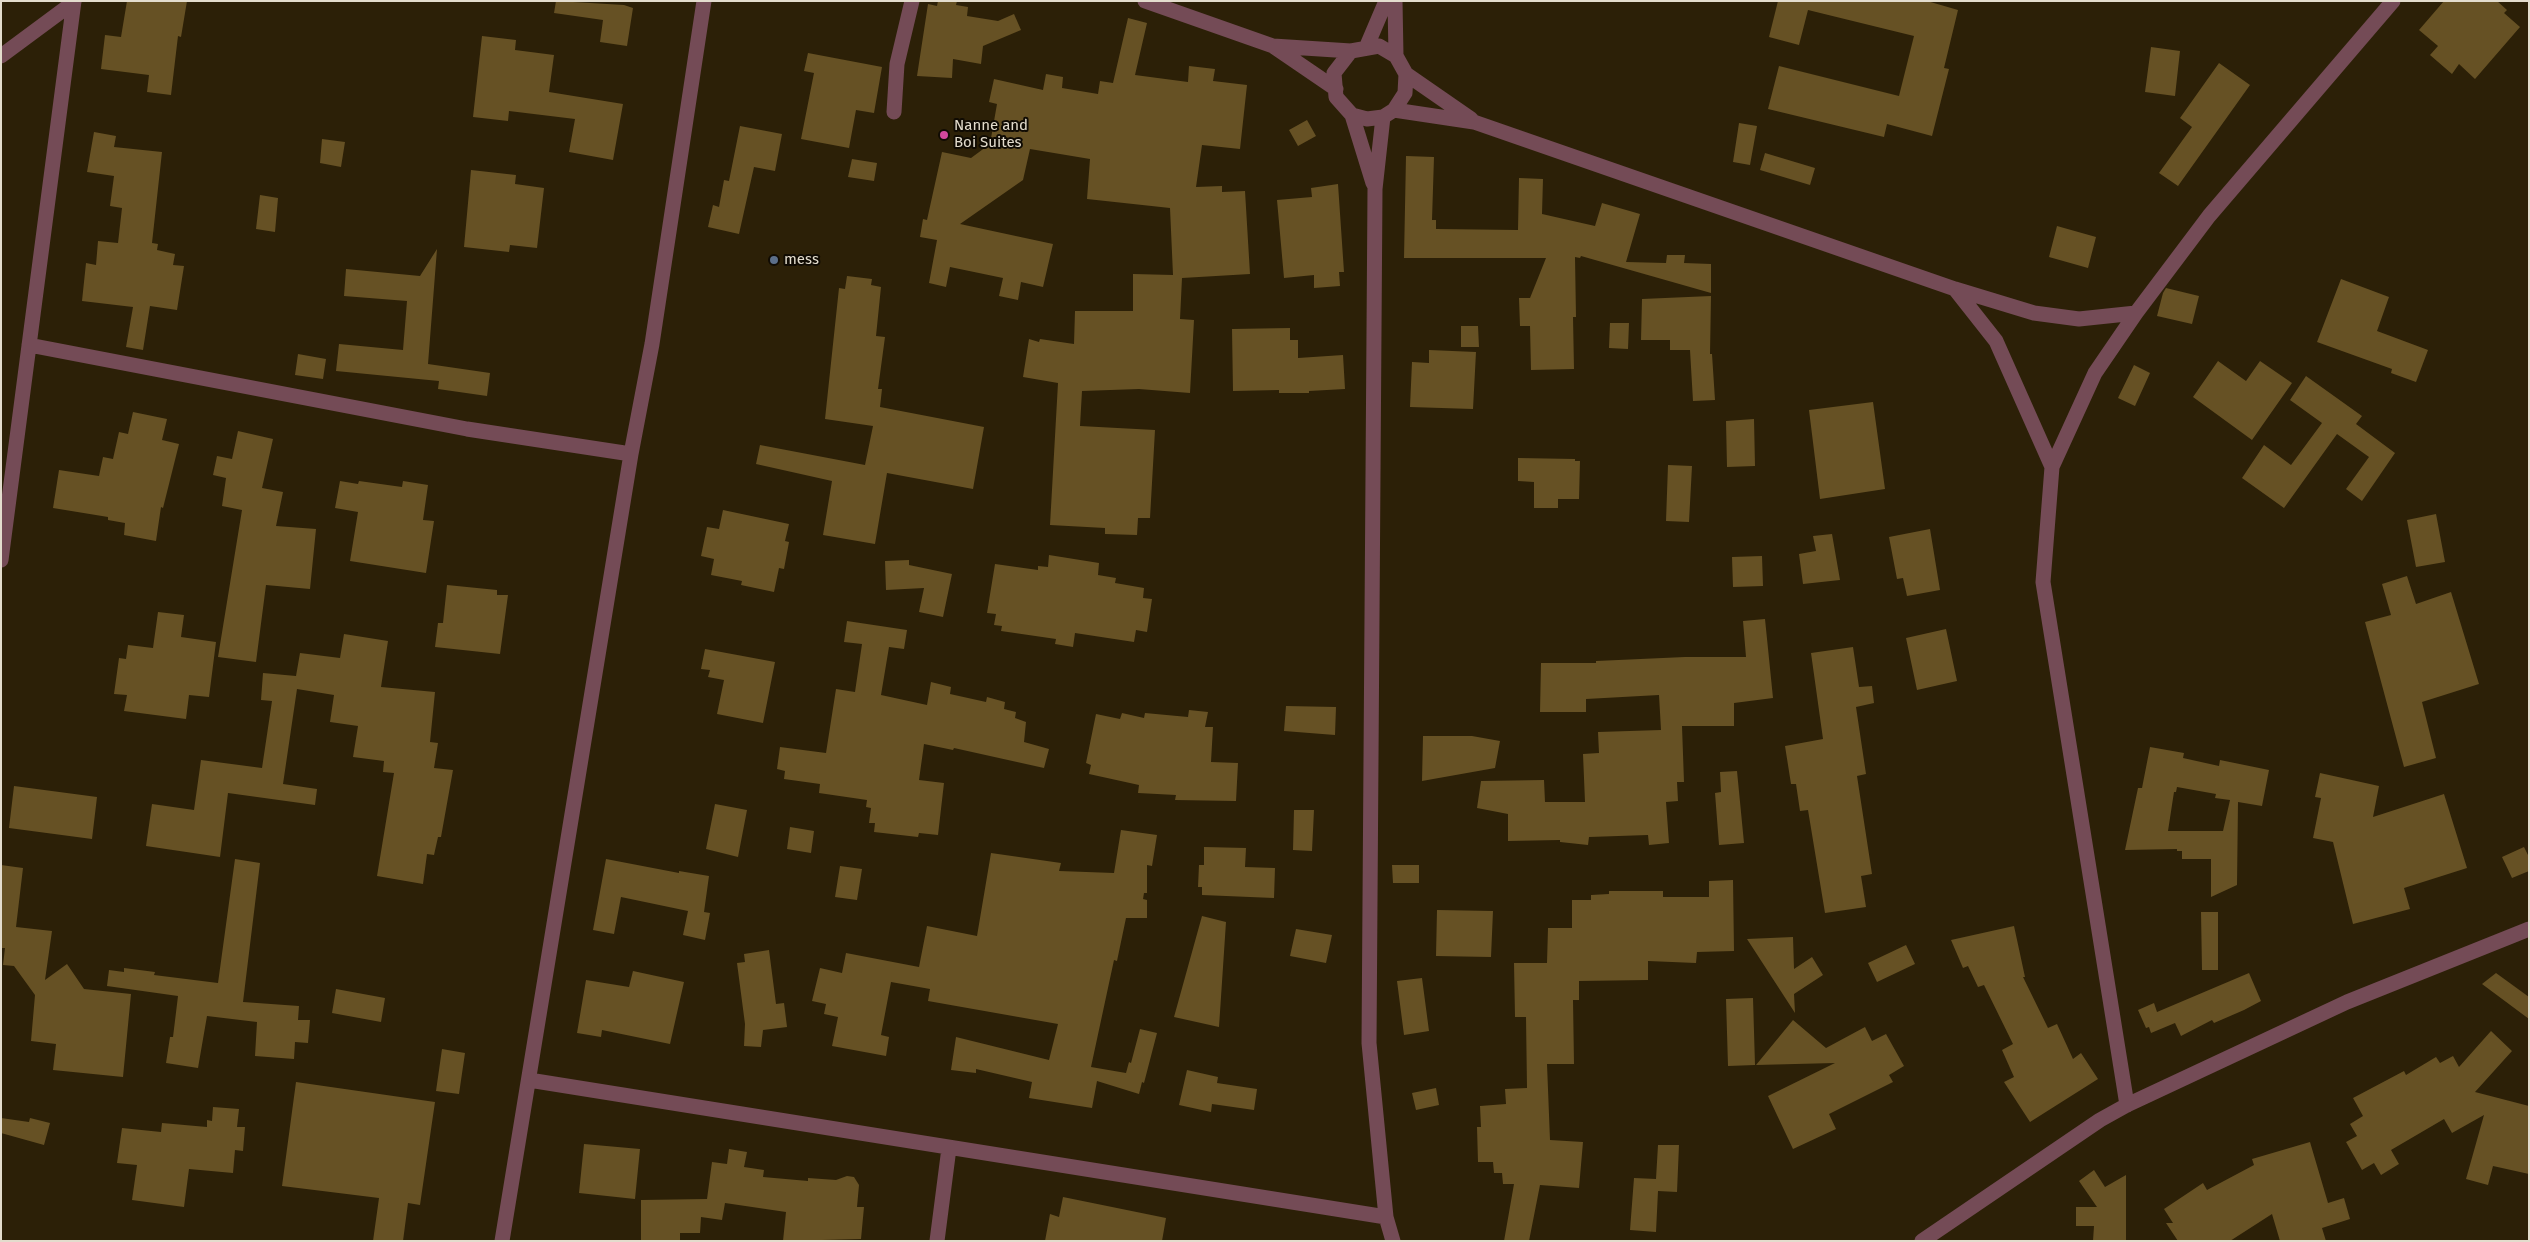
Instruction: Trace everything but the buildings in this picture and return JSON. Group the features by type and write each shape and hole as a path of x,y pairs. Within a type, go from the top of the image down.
{"street":[{"path":"1,56 74,1"},
{"path":"1,560 74,1"},
{"path":"502,1241 631,454 652,344 704,1"},
{"path":"894,112 898,64 912,1"},
{"path":"1145,1 1273,46 1336,89"},
{"path":"1375,189 1352,115 1336,97 1334,73 1358,49 1386,1"},
{"path":"1395,1 1396,56 1406,74 1474,122"},
{"path":"2127,1105 2043,582 2052,467 2095,373 2136,313 2209,216 2393,1"},
{"path":"1273,46 1358,49 1379,46 1396,56"},
{"path":"1393,1241 1386,1217 1369,1043 1375,189 1388,113 1405,93 1406,74"},
{"path":"1352,115 1367,119 1388,113 1474,122 1955,289 2034,312 2079,319 2136,313"},
{"path":"1955,289 1996,341 2052,467"},
{"path":"29,345 467,429 631,454"},
{"path":"1922,1241 2100,1120 2127,1105 2347,1002 2529,929"},
{"path":"529,1080 1386,1217"},
{"path":"937,1241 949,1148"}],"place":[{"name":"Nanne and Boi Suites","path":"944,135"},
{"name":"mess","path":"774,260"}]}
